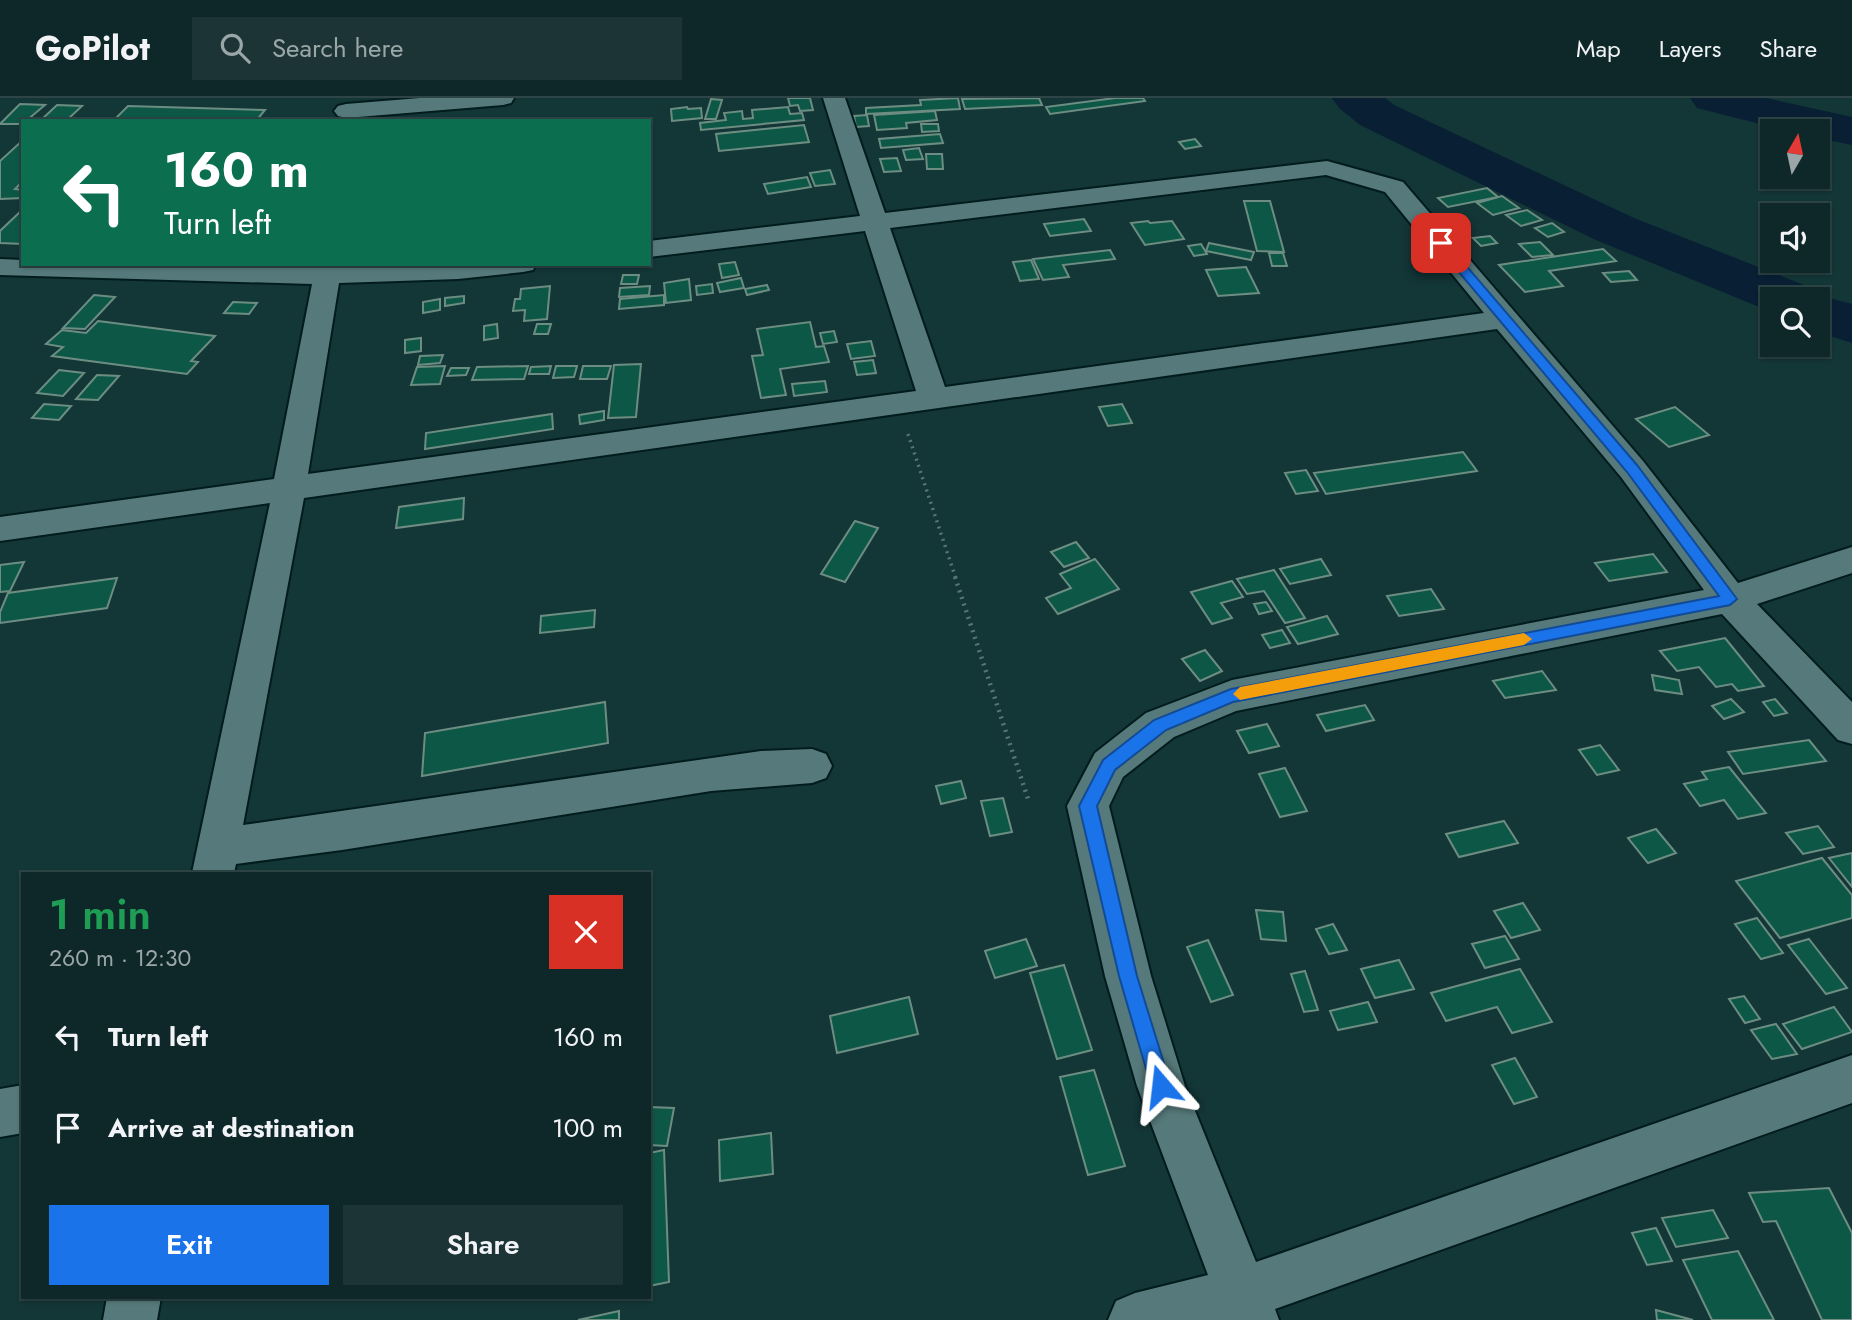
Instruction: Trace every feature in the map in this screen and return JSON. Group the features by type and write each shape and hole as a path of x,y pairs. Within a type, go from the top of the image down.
{"street":[{"path":"346,110 503,98"},
{"path":"834,98 934,398"},
{"path":"651,249 1327,168 1394,187 1632,468 1730,599 1852,727"},
{"path":"0,267 476,270 507,266"},
{"path":"329,270 289,489 215,860 342,831 711,774 812,766"},
{"path":"0,529 1504,319"},
{"path":"1247,1306 1161,1086 1112,913 1088,806 1109,765 1160,725 1231,696 1730,599 1852,560"},
{"path":"1135,1320 1247,1306 1852,1079"},
{"path":"0,1113 21,1109"},
{"path":"130,1320 134,1299"}],"path":[{"path":"898,404 1028,799"}],"building":[{"path":"788,98 810,98 813,110 800,111 798,105 790,106"},
{"path":"958,98 960,109 866,114 866,108 921,105 920,100"},
{"path":"1039,98 1042,105 965,109 962,99"},
{"path":"1115,98 1143,98 1145,101 1050,114 1046,107"},
{"path":"711,99 722,100 716,119 705,119"},
{"path":"20,104 45,105 28,119 21,119 21,124 0,124"},
{"path":"57,105 82,106 68,119 42,119"},
{"path":"128,106 265,110 258,119 115,119"},
{"path":"788,107 790,114 802,113 804,120 701,130 700,123 726,120 724,113 742,111 743,119 753,118 752,110"},
{"path":"701,108 702,118 672,121 671,109"},
{"path":"935,111 937,120 906,123 907,128 877,130 874,115"},
{"path":"867,115 869,126 856,127 854,116"},
{"path":"921,124 938,124 939,131 922,132"},
{"path":"804,125 809,142 719,151 716,134"},
{"path":"940,134 943,143 881,148 879,139"},
{"path":"1195,139 1201,146 1185,149 1179,142"},
{"path":"21,142 21,183 15,189 21,190 21,198 0,199 0,161"},
{"path":"919,148 923,159 906,160 903,150"},
{"path":"926,154 942,154 943,169 927,169"},
{"path":"897,158 901,171 884,172 880,159"},
{"path":"830,170 835,184 815,186 810,173"},
{"path":"807,177 811,187 768,194 764,184"},
{"path":"1487,188 1498,197 1448,207 1438,198"},
{"path":"1502,196 1519,208 1493,215 1477,203"},
{"path":"1244,201 1270,201 1284,252 1257,251"},
{"path":"1527,210 1542,220 1521,226 1506,215"},
{"path":"21,211 21,244 0,243 0,231"},
{"path":"1084,219 1091,231 1050,236 1044,224"},
{"path":"1172,221 1184,239 1145,245 1131,223"},
{"path":"1552,223 1564,232 1548,237 1535,228"},
{"path":"1490,236 1497,243 1481,246 1473,238"},
{"path":"1540,242 1553,255 1532,257 1519,244"},
{"path":"1209,243 1254,252 1251,260 1206,251"},
{"path":"1201,244 1207,254 1194,256 1188,246"},
{"path":"1603,249 1616,261 1549,271 1563,286 1525,292 1499,265"},
{"path":"1110,250 1115,259 1063,265 1069,277 1043,280 1033,259"},
{"path":"1269,253 1283,253 1287,266 1272,266"},
{"path":"1031,260 1039,279 1020,281 1013,262"},
{"path":"735,262 739,275 722,278 719,264"},
{"path":"1246,267 1259,293 1218,296 1206,270"},
{"path":"1629,271 1637,280 1611,282 1603,273"},
{"path":"623,275 639,275 637,284 621,284"},
{"path":"741,278 744,288 720,292 717,283"},
{"path":"689,279 691,300 666,303 664,283"},
{"path":"712,284 713,293 697,295 696,286"},
{"path":"767,285 769,290 747,295 745,289"},
{"path":"550,286 547,319 524,321 525,310 513,311 515,299 520,299 521,289"},
{"path":"650,286 649,295 619,297 620,288"},
{"path":"94,295 115,297 85,329 63,328"},
{"path":"664,295 664,305 619,309 620,299"},
{"path":"464,296 464,303 445,306 445,298"},
{"path":"440,299 440,310 423,313 423,302"},
{"path":"233,302 257,303 249,314 224,313"},
{"path":"98,321 215,336 191,361 198,362 187,374 52,356 63,347 46,344 62,330 86,333"},
{"path":"810,322 816,347 824,346 829,362 780,369 786,395 761,398 752,356 763,355 757,329"},
{"path":"497,324 498,338 484,340 484,326"},
{"path":"537,324 551,324 548,334 534,334"},
{"path":"834,331 837,342 823,344 820,333"},
{"path":"421,338 421,351 405,353 405,340"},
{"path":"871,341 875,356 851,359 847,344"},
{"path":"443,355 440,363 418,365 420,356"},
{"path":"873,360 876,373 857,375 854,362"},
{"path":"641,364 636,417 608,418 614,365"},
{"path":"445,366 440,384 411,385 417,367"},
{"path":"528,366 524,379 472,380 477,367"},
{"path":"551,366 549,374 529,374 531,367"},
{"path":"556,366 577,366 574,377 553,378"},
{"path":"583,366 611,366 607,379 580,379"},
{"path":"451,368 469,368 466,375 447,376"},
{"path":"59,370 84,373 63,396 37,393"},
{"path":"97,375 119,376 98,400 76,399"},
{"path":"825,381 827,392 794,396 792,384"},
{"path":"44,404 71,406 59,420 32,418"},
{"path":"1122,404 1132,423 1108,426 1099,407"},
{"path":"1675,407 1709,435 1669,447 1636,419"},
{"path":"604,411 604,420 580,424 579,415"},
{"path":"552,414 553,429 425,449 426,433"},
{"path":"1463,452 1477,471 1326,494 1314,473"},
{"path":"1306,470 1318,491 1296,494 1285,473"},
{"path":"464,498 463,519 396,528 399,507"},
{"path":"855,521 878,528 845,582 821,574"},
{"path":"1076,542 1089,558 1064,567 1051,552"},
{"path":"1653,554 1667,572 1609,581 1595,563"},
{"path":"1095,559 1119,589 1058,614 1046,598 1071,588 1060,574"},
{"path":"1321,559 1331,575 1290,584 1280,569"},
{"path":"24,562 10,591 0,592 0,565"},
{"path":"1274,570 1305,618 1285,623 1264,591 1247,594 1237,579"},
{"path":"117,578 107,608 0,623 0,612 8,593"},
{"path":"1232,581 1243,597 1221,603 1232,618 1212,624 1191,592"},
{"path":"1431,589 1444,609 1399,616 1387,596"},
{"path":"1266,602 1272,611 1259,614 1254,604"},
{"path":"595,610 594,627 540,633 541,616"},
{"path":"1327,616 1338,634 1298,644 1287,627"},
{"path":"1282,630 1290,643 1270,648 1262,635"},
{"path":"1725,638 1764,686 1738,691 1732,684 1716,687 1699,667 1677,671 1660,651"},
{"path":"1205,650 1222,671 1200,681 1182,659"},
{"path":"1542,671 1556,690 1505,698 1493,681"},
{"path":"1652,675 1679,680 1682,694 1655,690"},
{"path":"1731,699 1744,712 1724,719 1712,706"},
{"path":"1775,699 1787,713 1774,716 1763,702"},
{"path":"605,702 608,743 422,776 425,733"},
{"path":"1365,705 1374,720 1326,731 1317,715"},
{"path":"1267,724 1279,746 1249,753 1237,731"},
{"path":"1809,740 1826,761 1743,774 1728,752"},
{"path":"1600,745 1619,770 1597,775 1579,750"},
{"path":"1729,767 1766,813 1738,819 1724,800 1700,806 1684,784 1707,779 1702,772"},
{"path":"1285,768 1307,811 1280,817 1259,774"},
{"path":"961,781 966,798 941,804 936,786"},
{"path":"1003,798 1012,832 990,836 981,801"},
{"path":"1504,821 1518,843 1459,857 1446,834"},
{"path":"1818,826 1834,847 1803,854 1786,833"},
{"path":"1656,829 1676,853 1648,863 1628,838"},
{"path":"1852,853 1852,887 1829,858"},
{"path":"1822,858 1852,895 1852,918 1780,938 1736,881"},
{"path":"1523,903 1540,930 1511,938 1494,911"},
{"path":"1256,910 1283,912 1286,941 1261,939"},
{"path":"1757,918 1783,953 1761,959 1735,924"},
{"path":"1333,924 1347,950 1329,954 1316,929"},
{"path":"1505,936 1519,959 1485,968 1472,944"},
{"path":"1026,939 1037,966 995,978 985,951"},
{"path":"1809,939 1847,988 1826,994 1788,945"},
{"path":"1208,940 1233,995 1211,1002 1187,947"},
{"path":"1399,960 1414,989 1375,998 1361,969"},
{"path":"1064,965 1092,1050 1057,1059 1030,973"},
{"path":"1520,969 1552,1022 1512,1033 1497,1007 1446,1021 1431,993"},
{"path":"1305,971 1318,1010 1304,1012 1291,974"},
{"path":"1744,996 1760,1019 1745,1023 1729,999"},
{"path":"909,997 918,1034 837,1053 830,1016"},
{"path":"1368,1002 1377,1022 1338,1030 1330,1011"},
{"path":"1834,1007 1852,1032 1802,1049 1783,1024"},
{"path":"1776,1024 1797,1054 1772,1059 1751,1030"},
{"path":"1515,1058 1537,1097 1514,1104 1492,1065"},
{"path":"1094,1070 1125,1166 1088,1175 1060,1077"},
{"path":"651,1107 674,1108 667,1146 651,1145"},
{"path":"771,1133 773,1174 720,1181 719,1140"},
{"path":"664,1150 669,1282 651,1286 651,1153"},
{"path":"1829,1188 1852,1233 1852,1320 1822,1320 1776,1221 1763,1222 1749,1193"},
{"path":"1713,1210 1728,1238 1676,1247 1662,1218"},
{"path":"1656,1228 1672,1261 1647,1265 1632,1233"},
{"path":"1738,1251 1774,1320 1712,1320 1683,1260"},
{"path":"1656,1310 1693,1320 1657,1320"},
{"path":"619,1311 619,1320 578,1320"}],"waterway":[{"path":"1355,98 1377,115 1615,229 1760,287"},
{"path":"1713,98 1852,131"},
{"path":"1830,316 1852,325"}],"slow traffic":[{"path":"1240,694 1524,639"}],"route":[{"path":"1161,1086 1128,976 1088,806 1109,765 1160,725 1231,696 1730,599 1632,468 1441,243"}]}
